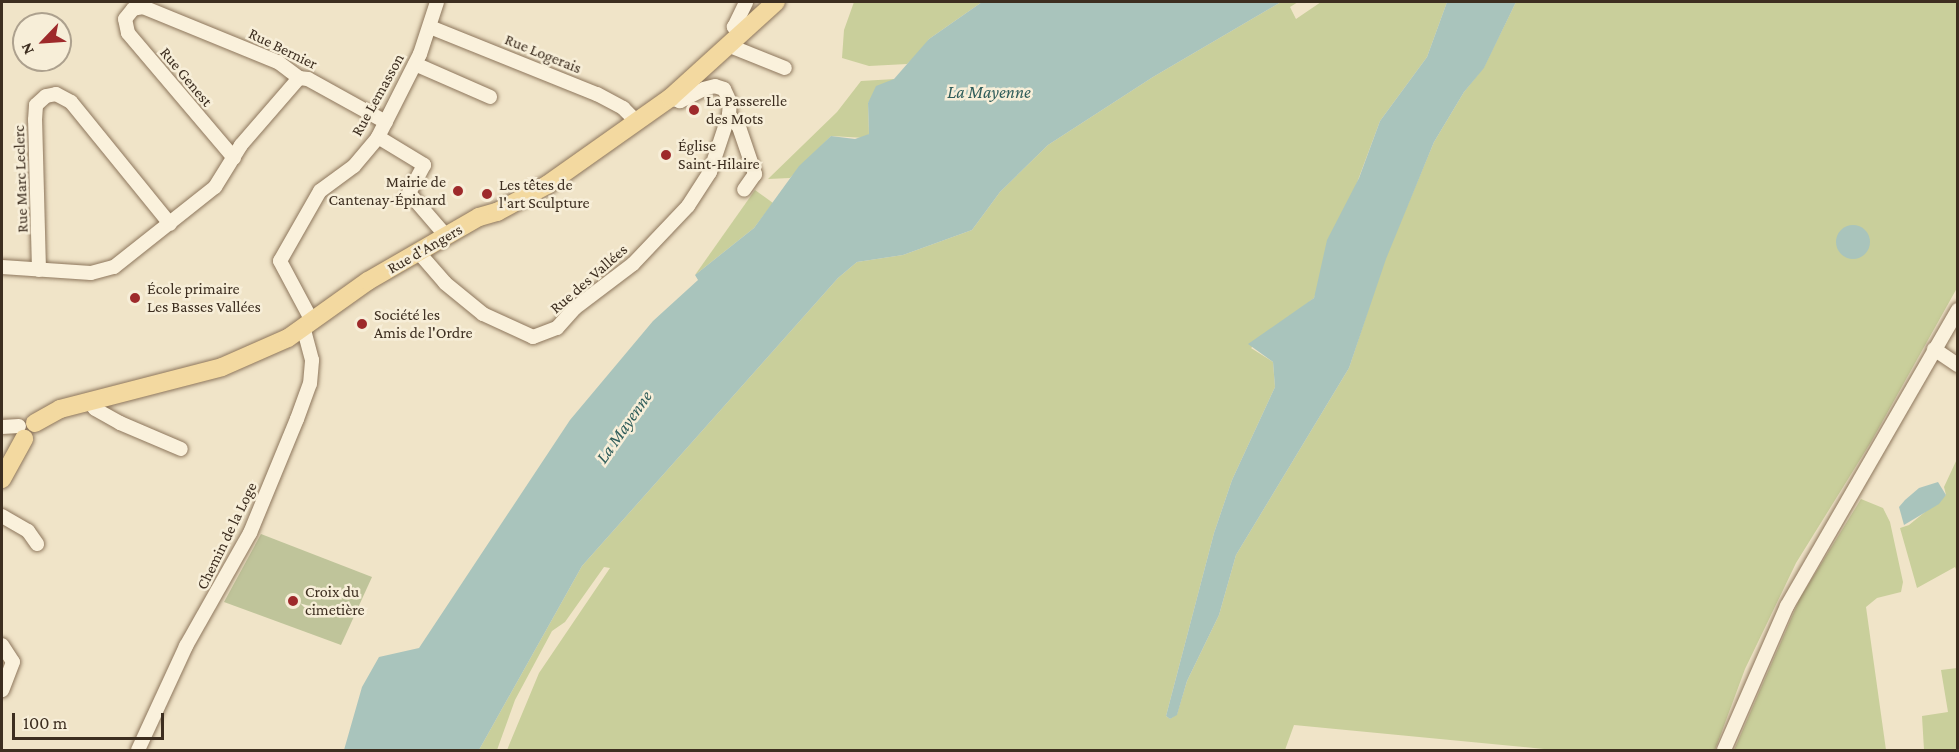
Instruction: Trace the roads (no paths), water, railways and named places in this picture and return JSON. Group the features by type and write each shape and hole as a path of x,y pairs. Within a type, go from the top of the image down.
{"main road":[{"name":"Rue d'Angers","path":"20,429 60,409 222,367 249,357 307,324 368,281 547,185 670,98 776,2"},
{"path":"2,479 20,429"}],"street":[{"name":"Rue Lemasson","path":"307,324 280,261 320,191 354,166 378,137 415,64 438,2"},
{"path":"746,2 734,27 736,40 785,68"},
{"name":"Rue Bernier","path":"129,14 144,6 278,62 299,78 308,79 386,122"},
{"name":"Rue Genest","path":"129,14 125,26 128,33 234,158"},
{"name":"Rue Logerais","path":"430,27 597,94 623,108 637,122"},
{"path":"415,64 490,98"},
{"path":"2,267 91,273 114,267 215,187 234,158 299,78"},
{"path":"670,98 680,101 715,86 724,89 730,102 729,115 739,127 755,174 744,190"},
{"name":"Rue Marc Leclerc","path":"39,270 35,120 36,105 46,96 56,94 71,102 170,224"},
{"name":"Rue des Vallées","path":"420,254 445,283 483,314 533,337 547,334 633,264 688,206 710,172 729,115"},
{"path":"378,137 424,165 410,193 447,237"},
{"path":"1724,750 1787,606 1958,310"},
{"name":"Chemin de la Loge","path":"138,750 186,646 250,533 297,419 310,384 312,360 307,324"},
{"path":"1934,349 1958,365"},
{"path":"90,401 95,409 120,423 182,449"},
{"path":"2,516 28,531 37,544"},
{"path":"2,645 13,662 2,690"}],"water":[{"name":"La Mayenne","path":"982,2 1281,2 1153,77 1048,145 1000,192 972,230 903,255 857,262 838,278 582,566 479,750 344,750 362,687 379,657 419,648 570,420 653,321 698,280 695,275 754,228 799,166 831,136 855,139 869,134 868,103 876,86 894,79 929,39"},
{"path":"1447,2 1516,2 1484,68 1464,92 1434,142 1386,259 1349,368 1236,555 1219,615 1187,681 1177,715 1170,719 1166,716 1214,533 1232,480 1275,387 1273,362 1248,344 1314,298 1327,240 1359,178 1380,121 1427,57"},
{"path":"1853,225 1865,230 1870,242 1865,254 1853,259 1841,254 1836,242 1841,230"},
{"path":"1938,482 1946,495 1939,504 1904,525 1899,507 1919,488"}],"place":[{"name":"La Passerelle des Mots","path":"694,110"},
{"name":"Église Saint-Hilaire","path":"666,155"},
{"name":"Mairie de Cantenay-Épinard","path":"458,191"},
{"name":"Les têtes de l'art Sculpture","path":"487,194"},
{"name":"École primaire Les Basses Vallées","path":"135,298"},
{"name":"Société les Amis de l'Ordre","path":"362,324"},
{"name":"Croix du cimetière","path":"293,601"}]}
